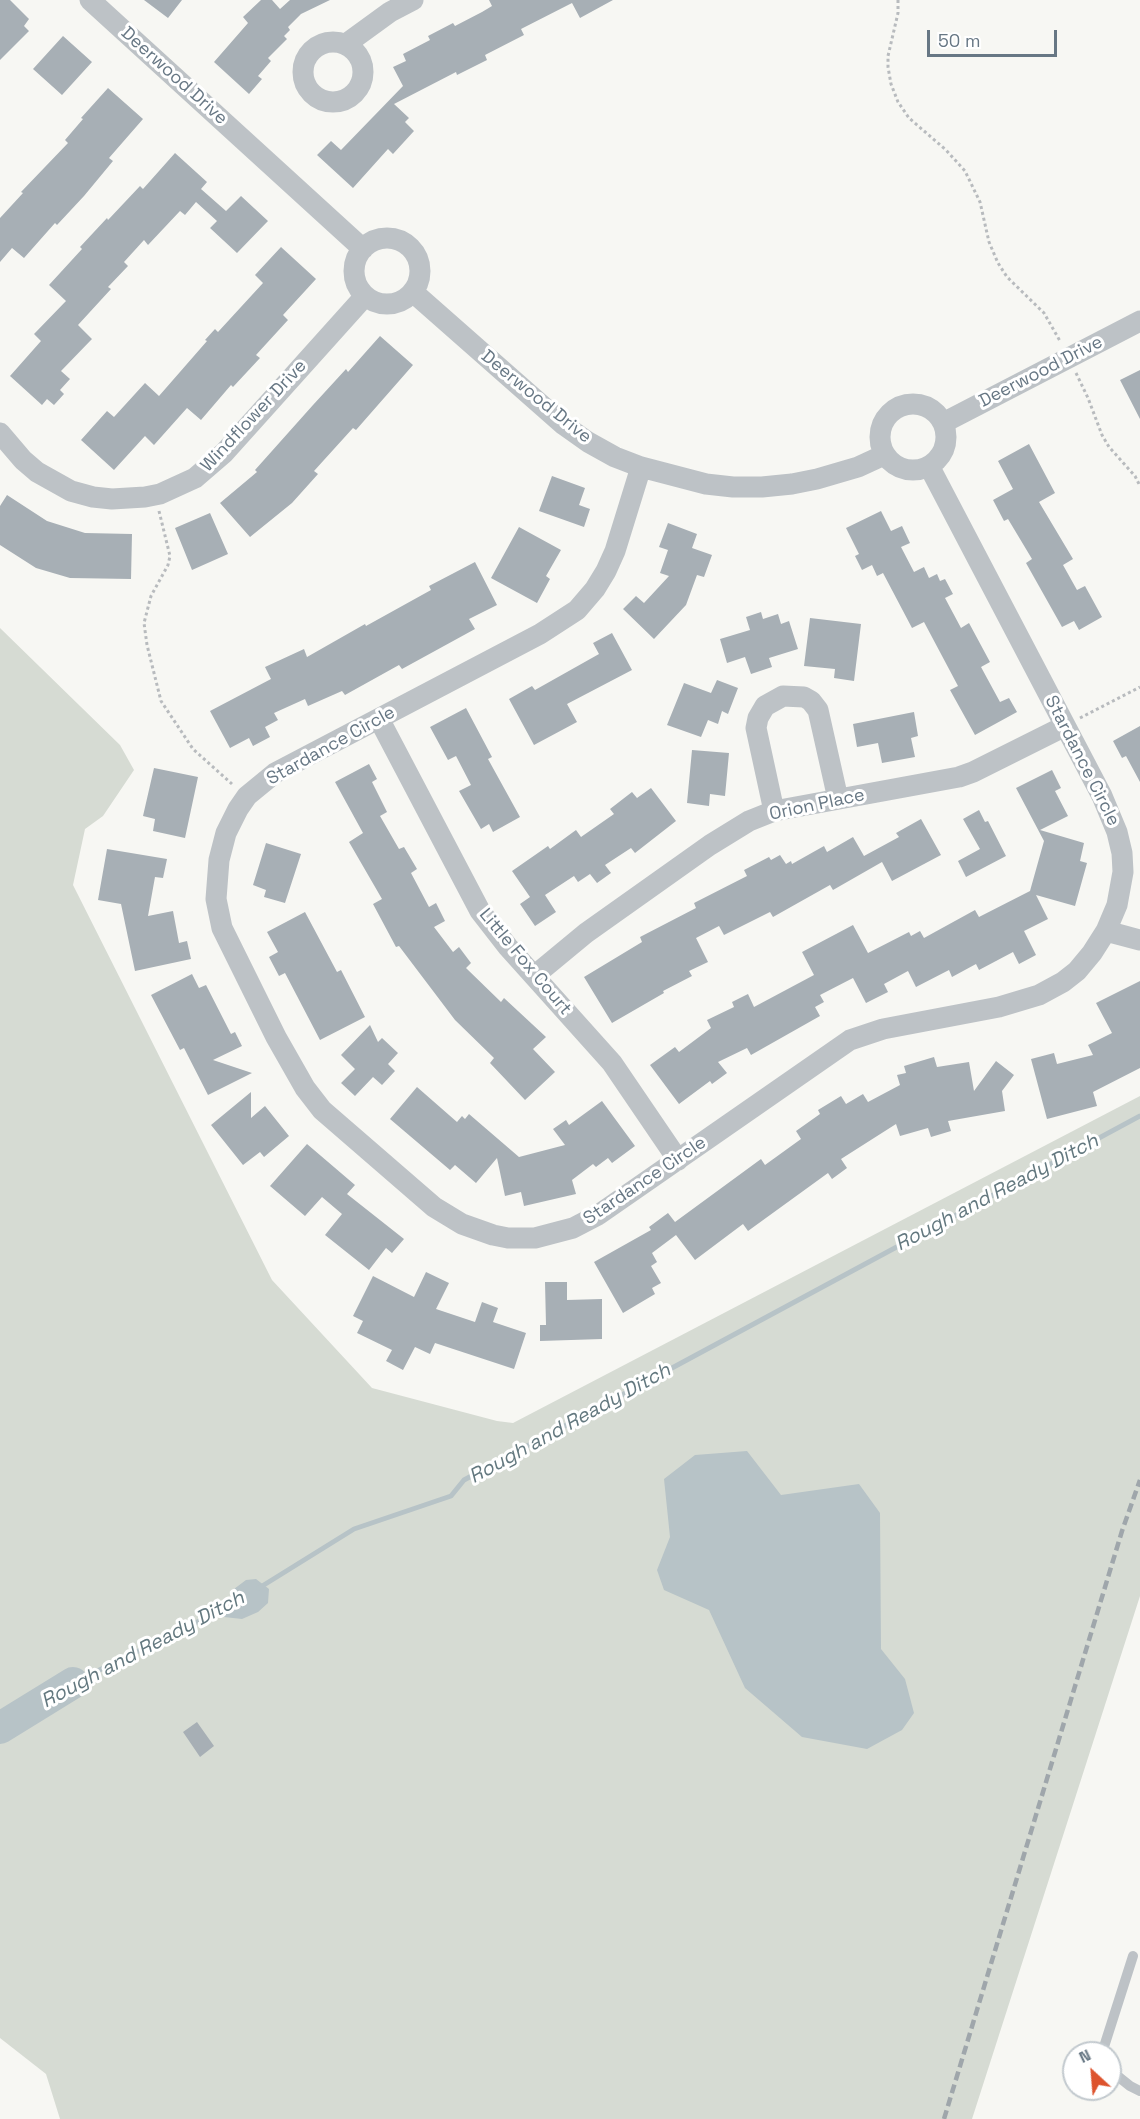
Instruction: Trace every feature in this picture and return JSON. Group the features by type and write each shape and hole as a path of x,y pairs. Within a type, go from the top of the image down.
{"street":[{"name":"Deerwood Drive","path":"90,0 363,249"},
{"path":"346,44 386,6 413,0"},
{"path":"391,238 409,246 416,254 420,264 418,284 413,292 395,304 385,305 374,302 358,288 355,278 357,257 363,249 381,239 391,238"},
{"name":"Deerwood Drive","path":"413,292 564,425 615,457 641,467 706,484 755,487 817,479 858,467 884,455"},
{"name":"Windflower Drive","path":"0,434 37,472 62,487 82,495 130,499 154,495 195,478 213,464 365,296"},
{"name":"Deerwood Drive","path":"943,423 1140,321"},
{"path":"911,404 921,405 938,415 943,423 946,442 937,460 929,466 921,470 904,469 896,466 884,455 880,436 881,426 893,411 911,404"},
{"name":"Stardance Circle","path":"641,467 615,551 595,589 577,610 540,634 281,769 247,796 231,820 217,874 217,913 230,947 305,1088 322,1110 434,1207 462,1224 493,1235 522,1238 547,1236 573,1228 598,1215 832,1052 860,1036 890,1027 1014,1004 1054,988 1071,977 1085,962 1106,932 1131,874 1122,853 1118,832 1102,796 929,466"},
{"path":"774,811 756,728 758,718 765,706 783,696 804,697 811,701 818,710 838,799"},
{"name":"Little Fox Court","path":"379,719 480,911 498,936 612,1064 678,1160"},
{"name":"Orion Place","path":"534,976 586,933 749,821 774,811 967,775 1065,726"},
{"path":"1106,932 1140,940"}],"lane":[{"path":"1106,2041 1133,1956"},
{"path":"1122,2080 1140,2091"}],"path":[{"path":"898,0 898,13 888,56 891,84 898,102 909,118 946,150 965,171 980,202 989,242 998,262 1007,276 1044,313 1088,398 1102,435 1109,447 1135,476 1140,486"},
{"path":"154,495 170,556 168,565 151,596 144,623 161,701 193,749 247,796"},
{"path":"1065,726 1140,687"}],"shaded area":[{"path":"0,628 120,745 134,770 103,816 85,829 73,885 272,1280 372,1388 497,1421 513,1423 1140,1096 1140,1596 972,2119 60,2119 46,2074 0,2038"},
{"path":"747,1451 781,1495 859,1484 880,1513 881,1649 905,1679 914,1713 902,1730 867,1749 802,1737 745,1688 709,1610 664,1590 657,1570 670,1537 664,1479 695,1455"},
{"path":"256,1579 269,1589 268,1603 258,1612 242,1619 224,1617 219,1605 233,1597 234,1589 246,1580"}],"building":[{"path":"0,0 10,0 29,19 24,26 29,31 0,60"},
{"path":"144,0 182,0 168,18"},
{"path":"261,0 272,0 280,9 290,0 330,0 301,14 288,27 290,30 284,36 287,39 268,58 271,61 258,76 262,79 249,94 214,62 248,23 243,17"},
{"path":"489,0 613,0 580,18 572,3 521,29 524,35 485,55 487,60 457,75 456,72 394,104 409,118 405,122 414,131 393,154 388,149 353,188 317,155 331,141 341,150 403,86 393,67 406,61 403,54 430,40 428,36 453,23 455,26 492,6"},
{"path":"63,36 92,62 62,95 33,69"},
{"path":"108,88 143,119 109,158 113,161 84,196 57,225 55,223 24,258 12,248 0,262 0,218 23,193 21,192 68,143 65,140 83,119 81,118"},
{"path":"175,153 207,182 201,189 226,211 241,196 268,221 237,253 210,228 217,221 196,202 185,215 180,211 148,245 144,240 124,262 128,266 108,287 111,289 78,325 92,339 61,371 70,379 60,390 64,394 54,405 47,399 42,405 10,376 41,341 34,334 66,301 49,285 107,218 108,220 140,186 143,189"},
{"path":"281,247 316,279 283,315 288,320 256,355 260,358 233,387 231,385 201,420 187,408 154,445 145,436 114,470 81,440 107,411 114,417 145,383 159,396 215,329 218,332 263,283 255,275"},
{"path":"380,336 413,365 356,430 353,428 314,471 318,474 292,503 250,537 220,503 257,472 255,470 313,405 346,369 348,372"},
{"path":"1140,370 1140,419 1120,380"},
{"path":"1029,444 1055,493 1039,502 1073,559 1063,565 1077,590 1085,586 1102,617 1079,630 1074,621 1062,627 1026,563 1032,559 1008,519 1004,521 993,500 1013,489 998,461"},
{"path":"552,476 585,488 579,505 590,509 584,527 539,511"},
{"path":"7,495 47,521 85,533 132,534 131,579 70,578 36,568 0,545 0,506"},
{"path":"881,511 891,531 902,526 910,543 901,547 914,572 924,567 929,578 937,574 940,581 945,579 953,594 945,598 961,628 969,623 990,662 981,667 1000,702 1009,698 1017,712 975,735 950,690 958,686 924,622 912,628 883,573 877,576 872,565 862,570 855,556 859,554 846,528"},
{"path":"210,513 228,554 192,570 175,528"},
{"path":"668,523 697,534 692,548 712,555 704,577 697,575 686,605 654,639 623,609 636,596 644,603 669,576 660,573 668,550 659,547"},
{"path":"519,527 561,550 546,576 550,579 537,603 491,578"},
{"path":"475,562 497,605 469,619 475,629 402,669 399,665 345,695 342,691 308,706 305,699 274,713 278,720 265,727 270,737 253,746 249,738 230,748 210,711 271,679 265,667 304,649 307,657 431,590 429,586"},
{"path":"761,612 763,619 778,614 781,624 789,621 798,649 769,658 772,667 751,674 745,657 727,663 720,639 750,630 746,617"},
{"path":"810,618 861,624 854,681 834,678 835,669 804,666"},
{"path":"612,633 632,670 567,704 577,722 534,745 509,699 532,686 535,690 599,654 593,643"},
{"path":"717,680 738,688 728,714 722,711 718,724 708,720 701,737 667,725 684,683 711,693"},
{"path":"466,708 492,757 488,759 520,817 493,832 489,824 481,829 459,791 471,785 456,756 448,760 430,727"},
{"path":"914,712 918,736 911,738 915,757 882,763 878,743 857,747 853,724"},
{"path":"1140,726 1140,782 1126,756 1122,758 1113,741"},
{"path":"692,750 729,753 725,796 710,794 709,806 687,803"},
{"path":"369,764 377,779 372,782 387,812 380,816 399,849 404,847 417,869 411,873 429,907 436,903 445,921 434,927 453,952 459,947 471,963 466,968 501,1002 504,998 546,1037 533,1049 555,1072 525,1100 490,1063 494,1058 455,1020 399,946 396,947 373,904 382,899 349,842 363,833 335,782"},
{"path":"154,768 198,777 185,838 153,831 155,819 143,816"},
{"path":"1052,770 1061,788 1055,791 1068,816 1040,830 1084,843 1080,861 1087,863 1075,906 1036,895 1048,919 1024,931 1036,955 1019,964 1013,952 979,970 976,964 952,977 949,970 916,987 908,971 884,984 888,992 866,1003 853,978 820,995 824,1002 815,1007 820,1016 751,1055 747,1048 718,1062 727,1073 712,1084 710,1081 679,1104 650,1065 675,1047 679,1052 711,1028 707,1020 734,1007 732,1002 748,994 754,1007 814,975 802,952 853,925 868,953 909,932 911,936 920,931 924,938 975,910 979,917 1030,891 1044,841 1016,788"},
{"path":"651,788 676,821 635,853 631,848 605,865 611,873 597,883 590,874 578,882 574,876 545,895 556,912 535,926 520,904 530,897 512,871 548,846 550,849 576,830 581,837 614,814 610,809 632,792 637,798"},
{"path":"979,810 985,822 988,821 1006,856 966,877 958,861 980,849 963,819"},
{"path":"921,819 941,855 892,881 882,862 833,890 830,885 773,917 770,912 724,935 719,926 696,938 708,962 689,971 692,976 612,1023 584,977 642,942 640,937 696,908 694,903 747,876 744,870 769,857 771,860 780,855 786,864 791,861 792,864 824,846 827,852 853,837 864,856 899,837 896,833"},
{"path":"266,843 301,854 285,903 264,897 266,890 253,885"},
{"path":"107,849 167,859 163,878 155,877 148,916 173,911 179,943 187,941 191,959 135,971 121,904 98,900"},
{"path":"305,912 337,972 341,970 365,1017 320,1040 285,973 279,976 269,957 278,952 267,932"},
{"path":"192,974 199,988 206,985 231,1034 235,1032 242,1046 213,1060 252,1073 208,1095 184,1048 180,1050 151,995"},
{"path":"1140,981 1140,1068 1093,1092 1097,1106 1047,1119 1031,1059 1054,1053 1057,1064 1093,1055 1088,1045 1112,1033 1096,1003"},
{"path":"370,1025 378,1042 382,1038 398,1053 388,1064 395,1071 382,1085 373,1077 355,1096 341,1083 355,1069 341,1055"},
{"path":"934,1057 937,1067 969,1062 974,1091 996,1061 1014,1075 1002,1091 1005,1111 948,1121 951,1131 931,1137 928,1128 900,1136 896,1124 841,1159 847,1168 832,1179 828,1173 748,1231 743,1224 695,1260 676,1235 652,1253 657,1262 651,1266 661,1283 652,1288 655,1294 623,1313 594,1262 651,1230 649,1227 668,1213 675,1222 761,1159 765,1165 801,1139 796,1131 820,1114 818,1110 841,1096 846,1104 863,1094 868,1102 900,1085 897,1075 906,1073 904,1066"},
{"path":"417,1087 457,1122 462,1116 465,1119 469,1114 519,1157 565,1145 553,1129 566,1120 569,1125 602,1101 635,1146 612,1163 608,1158 596,1167 593,1164 572,1180 576,1194 524,1206 521,1192 505,1196 497,1158 476,1183 455,1165 450,1170 390,1119"},
{"path":"251,1092 251,1118 265,1106 289,1136 264,1157 260,1152 243,1165 211,1125"},
{"path":"307,1144 355,1185 347,1194 404,1239 392,1253 386,1248 369,1270 325,1235 342,1214 322,1197 305,1216 270,1186"},
{"path":"426,1272 449,1283 436,1309 475,1322 482,1302 498,1308 493,1322 526,1333 514,1369 435,1343 430,1354 415,1347 403,1370 386,1361 392,1350 357,1333 363,1321 353,1316 373,1276 414,1297"},
{"path":"545,1282 567,1282 567,1300 602,1299 602,1339 540,1341 540,1325 546,1325"},
{"path":"197,1722 214,1746 200,1757 183,1732"}],"waterway":[{"name":"Rough and Ready Ditch","path":"259,1588 354,1529 451,1496 464,1480 1140,1116"},
{"name":"Rough and Ready Ditch","path":"73,1683 228,1607"},
{"name":"Rough and Ready Ditch","path":"0,1728 73,1683"}],"railway":[{"path":"944,2119 1122,1531 1140,1480"}]}
